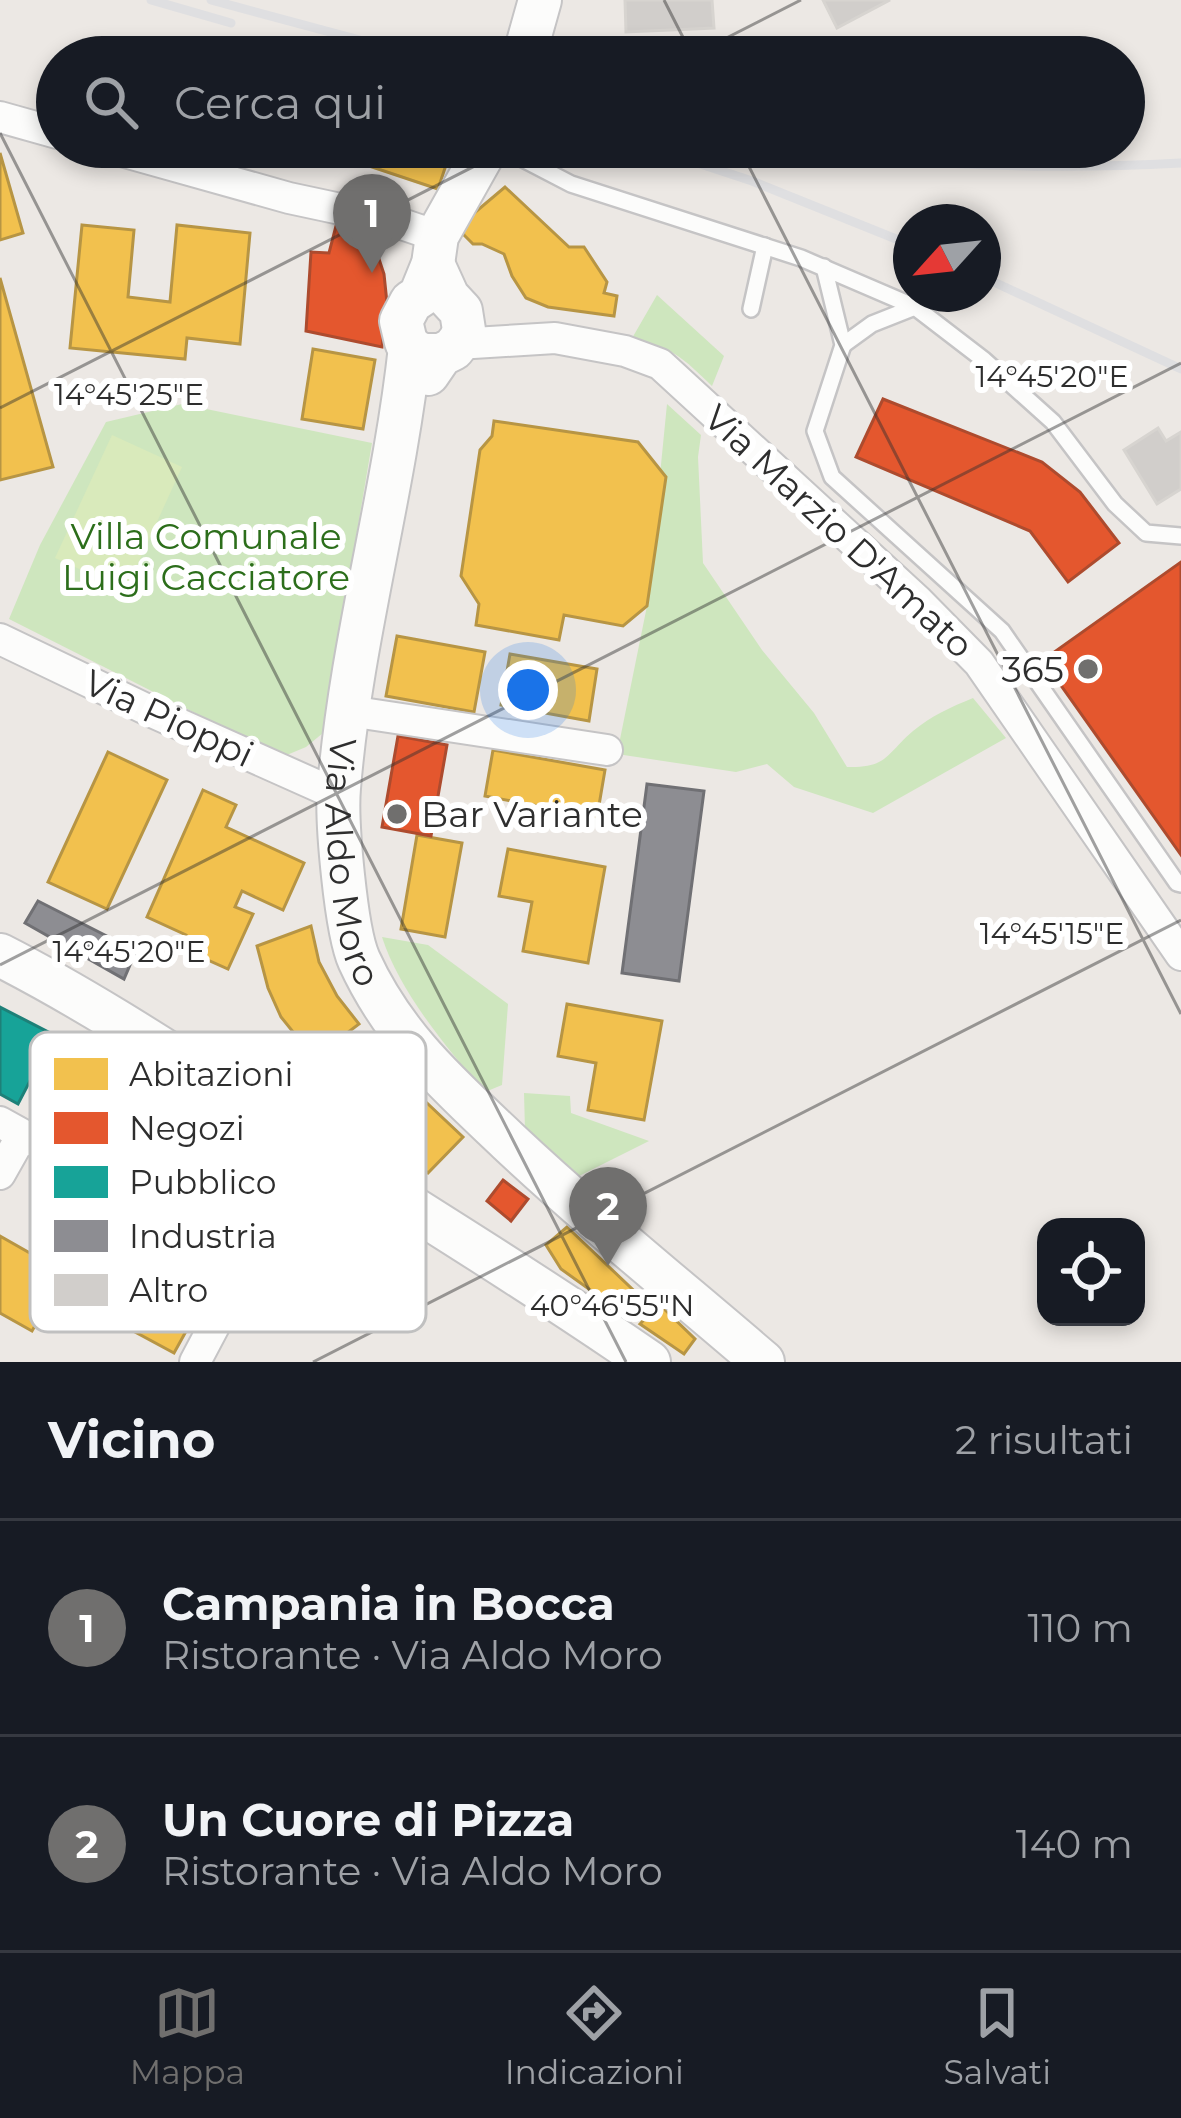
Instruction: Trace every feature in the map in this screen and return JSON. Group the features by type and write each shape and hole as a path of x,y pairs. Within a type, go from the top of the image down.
{"street":[{"path":"530,36 540,0"},
{"path":"0,117 36,127"},
{"path":"182,168 387,219 439,308"},
{"path":"439,308 481,168"},
{"name":"Via Marzio D'Amato","path":"439,308 504,340 555,338 625,351 660,364 979,663 1181,955"},
{"name":"Via Aldo Moro","path":"401,1032 356,954 338,795 404,410 439,308"},
{"name":"Via Pioppi","path":"4,648 338,795"},
{"path":"349,712 607,750"},
{"path":"0,955 133,1032"},
{"name":"Via Aldo Moro","path":"426,1064 556,1186 763,1362"},
{"path":"0,1174 11,1128"},
{"path":"426,1217 649,1362"},
{"path":"195,1362 211,1332"}],"lane":[{"path":"540,168 571,184 824,267 893,297"},
{"path":"751,309 765,246"},
{"path":"824,267 843,346 814,431 832,477 1003,631 1179,883 1146,904"},
{"path":"843,346 872,324 902,312"},
{"path":"922,312 1053,422 1115,504 1146,533 1181,536"},
{"path":"870,557 889,528"},
{"path":"950,632 975,605"},
{"path":"1037,746 1065,721"}],"green space":[{"path":"657,295 724,356 712,386 676,355 631,340"},
{"name":"Villa Comunale Luigi Cacciatore","path":"182,404 372,443 323,733 282,757 9,619 40,545 106,422"},
{"path":"667,404 701,435 703,563 762,650 814,713 847,767 879,762 927,721 973,698 1006,738 873,813 794,787 767,764 736,772 617,754 647,606"},
{"path":"112,435 182,467 126,590 55,558"},
{"path":"382,937 428,945 508,1004 502,1085 485,1092 456,1058 412,999"},
{"path":"524,1093 570,1096 571,1113 649,1141 579,1176 525,1130"}],"building: Abitazioni":[{"path":"0,153 23,233 0,240"},
{"path":"375,168 445,168 438,189"},
{"path":"505,187 569,247 584,247 607,282 604,293 617,296 614,316 548,307 526,298 504,254 473,244 464,235 460,225"},
{"path":"82,225 134,230 128,297 170,302 177,225 250,233 240,344 187,338 185,359 70,348"},
{"path":"0,278 53,467 0,480"},
{"path":"313,349 375,360 363,429 302,419"},
{"path":"494,421 638,442 666,477 647,606 623,626 564,615 559,640 476,625 479,604 461,576 480,450 492,436"},
{"path":"397,636 485,652 474,712 386,696"},
{"path":"510,654 597,669 589,721 501,705"},
{"path":"493,750 605,770 597,817 485,796"},
{"path":"108,752 167,780 107,909 48,882"},
{"path":"203,790 236,805 226,827 304,863 283,910 242,891 235,907 253,914 228,969 181,948 186,935 147,917"},
{"path":"417,835 462,843 445,937 401,929"},
{"path":"508,849 605,867 588,963 523,951 532,902 499,896"},
{"path":"311,926 319,962 359,1024 348,1032 293,1032 268,988 257,946"},
{"path":"567,1004 662,1021 644,1120 588,1110 596,1063 558,1056"},
{"path":"426,1102 463,1137 426,1171"},
{"path":"567,1227 648,1304 632,1320 561,1269 546,1245"},
{"path":"0,1236 30,1253 30,1330 0,1313"},
{"path":"659,1304 695,1339 684,1354 640,1324"},
{"path":"135,1332 186,1332 174,1353"}],"building: Negozi":[{"path":"361,225 384,274 387,303 382,347 306,331 311,252 329,253 336,226"},
{"path":"883,399 1042,462 1080,492 1119,543 1068,582 1030,531 856,457"},
{"path":"1181,562 1181,855 1043,660"},
{"path":"398,736 447,745 431,836 382,827"},
{"path":"503,1180 528,1199 511,1221 487,1201"}],"building: Pubblico":[{"path":"0,1007 48,1032 30,1032 30,1081 18,1104 0,1094"}],"building: Industria":[{"path":"647,784 704,791 679,981 622,973"},
{"path":"38,901 136,951 124,979 25,923"}],"building: Altro":[{"path":"625,0 712,0 714,28 626,32"},
{"path":"823,0 890,0 837,28"},
{"path":"1158,428 1166,441 1181,432 1181,489 1157,504 1124,450"}],"railway":[{"path":"151,0 231,23"},
{"path":"211,0 345,36"},
{"path":"1145,164 1181,163"},
{"path":"713,168 893,238"},
{"path":"1001,285 1181,369"}],"place":[{"name":"Campania in Bocca","path":"372,273"},
{"name":"365","path":"1088,669"},
{"name":"Bar Variante","path":"397,814"},
{"name":"Un Cuore di Pizza","path":"608,1266"}]}
